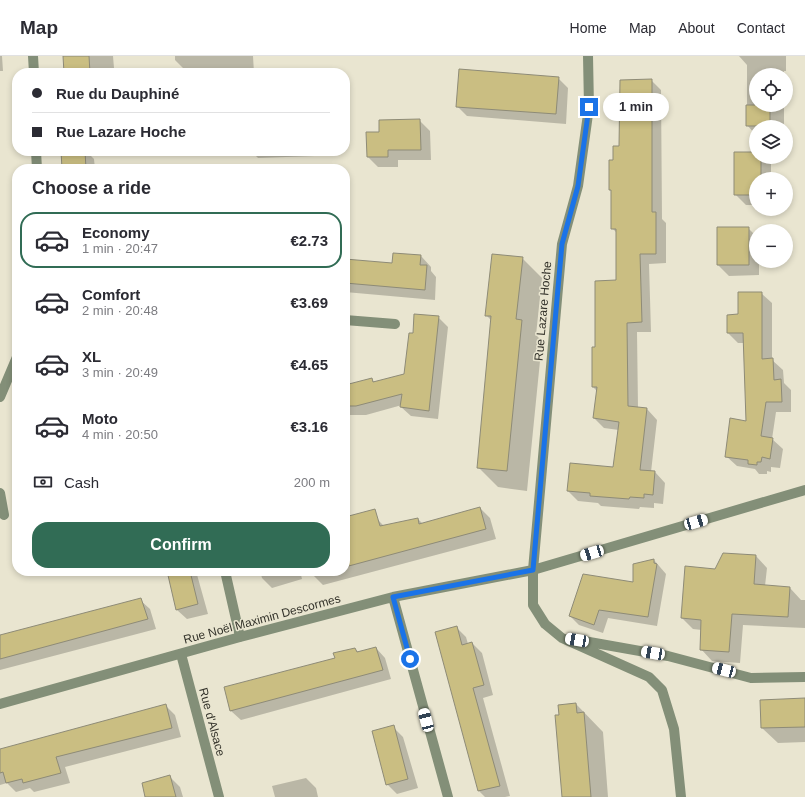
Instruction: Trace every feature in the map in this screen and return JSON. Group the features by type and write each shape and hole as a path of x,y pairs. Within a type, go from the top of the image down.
{"street":[{"path":"33,56 34,68"},
{"name":"Rue Lazare Hoche","path":"562,638 545,624 533,605 533,570 562,244 578,186 589,107 588,56"},
{"path":"350,320 395,324"},
{"path":"0,397 12,369"},
{"name":"Rue Noël Maximin Descormes","path":"0,704 240,637 393,597 533,570 805,490"},
{"path":"0,493 4,515"},
{"path":"226,576 240,637"},
{"path":"393,597 448,797"},
{"path":"562,638 668,656 751,678 805,677"},
{"path":"562,638 649,677 662,690 674,730 681,797"},
{"name":"Rue d'Alsace","path":"181,654 219,797"}],"building":[{"path":"63,56 89,56 90,68 64,68"},
{"path":"459,69 559,77 556,114 456,107"},
{"path":"652,79 652,212 656,212 656,254 640,254 642,322 627,323 628,406 647,408 640,470 655,471 653,495 644,494 644,498 630,497 629,499 590,496 590,493 567,491 570,463 613,467 619,422 593,418 597,387 592,387 592,347 595,347 595,281 616,280 616,229 611,229 609,160 613,160 613,146 619,146 620,80"},
{"path":"746,105 749,105 749,112 770,112 770,120 749,120 749,126 746,126"},
{"path":"420,119 421,150 388,150 388,157 367,157 366,132 379,132 379,120"},
{"path":"734,152 749,152 749,164 761,164 761,172 749,172 749,195 734,195"},
{"path":"61,156 85,156 86,164 62,164"},
{"path":"717,227 749,227 749,265 717,265"},
{"path":"393,253 421,255 420,265 427,265 425,290 350,283 350,259 392,263"},
{"path":"492,254 523,257 516,319 522,320 507,471 477,468 491,316 485,316"},
{"path":"738,292 762,292 762,359 773,358 774,380 781,379 782,402 766,402 761,436 773,438 770,459 762,457 761,462 757,462 757,465 748,464 748,460 725,457 730,418 746,421 743,333 727,333 727,315 738,314"},
{"path":"414,314 439,316 429,411 400,407 402,394 356,406 350,406 350,384 372,378 373,382 404,374 409,333 413,333"},
{"path":"480,507 486,529 350,566 350,516 375,509 380,526 418,518 419,524"},
{"path":"723,553 756,555 754,584 790,587 788,617 732,614 729,652 700,650 701,620 681,618 685,566 715,569"},
{"path":"654,559 654,563 657,564 648,617 599,610 594,625 569,616 583,574 633,582 633,564"},
{"path":"168,576 191,576 198,604 176,610"},
{"path":"141,598 148,619 0,659 0,635"},
{"path":"457,626 462,645 472,642 484,685 473,688 500,786 478,791 435,632"},
{"path":"376,647 383,670 230,711 224,687 335,658 333,653 355,648 357,652"},
{"path":"805,698 805,727 761,728 760,700"},
{"path":"576,703 577,713 584,712 591,797 562,797 555,715 559,715 558,705"},
{"path":"166,704 172,728 56,757 61,773 23,783 22,779 6,783 3,772 0,773 0,749"},
{"path":"394,725 408,779 386,785 372,731"},
{"path":"170,775 176,797 145,797 142,783"}],"route":[{"path":"410,659 393,597 533,570 562,244 578,186 589,107"}]}
